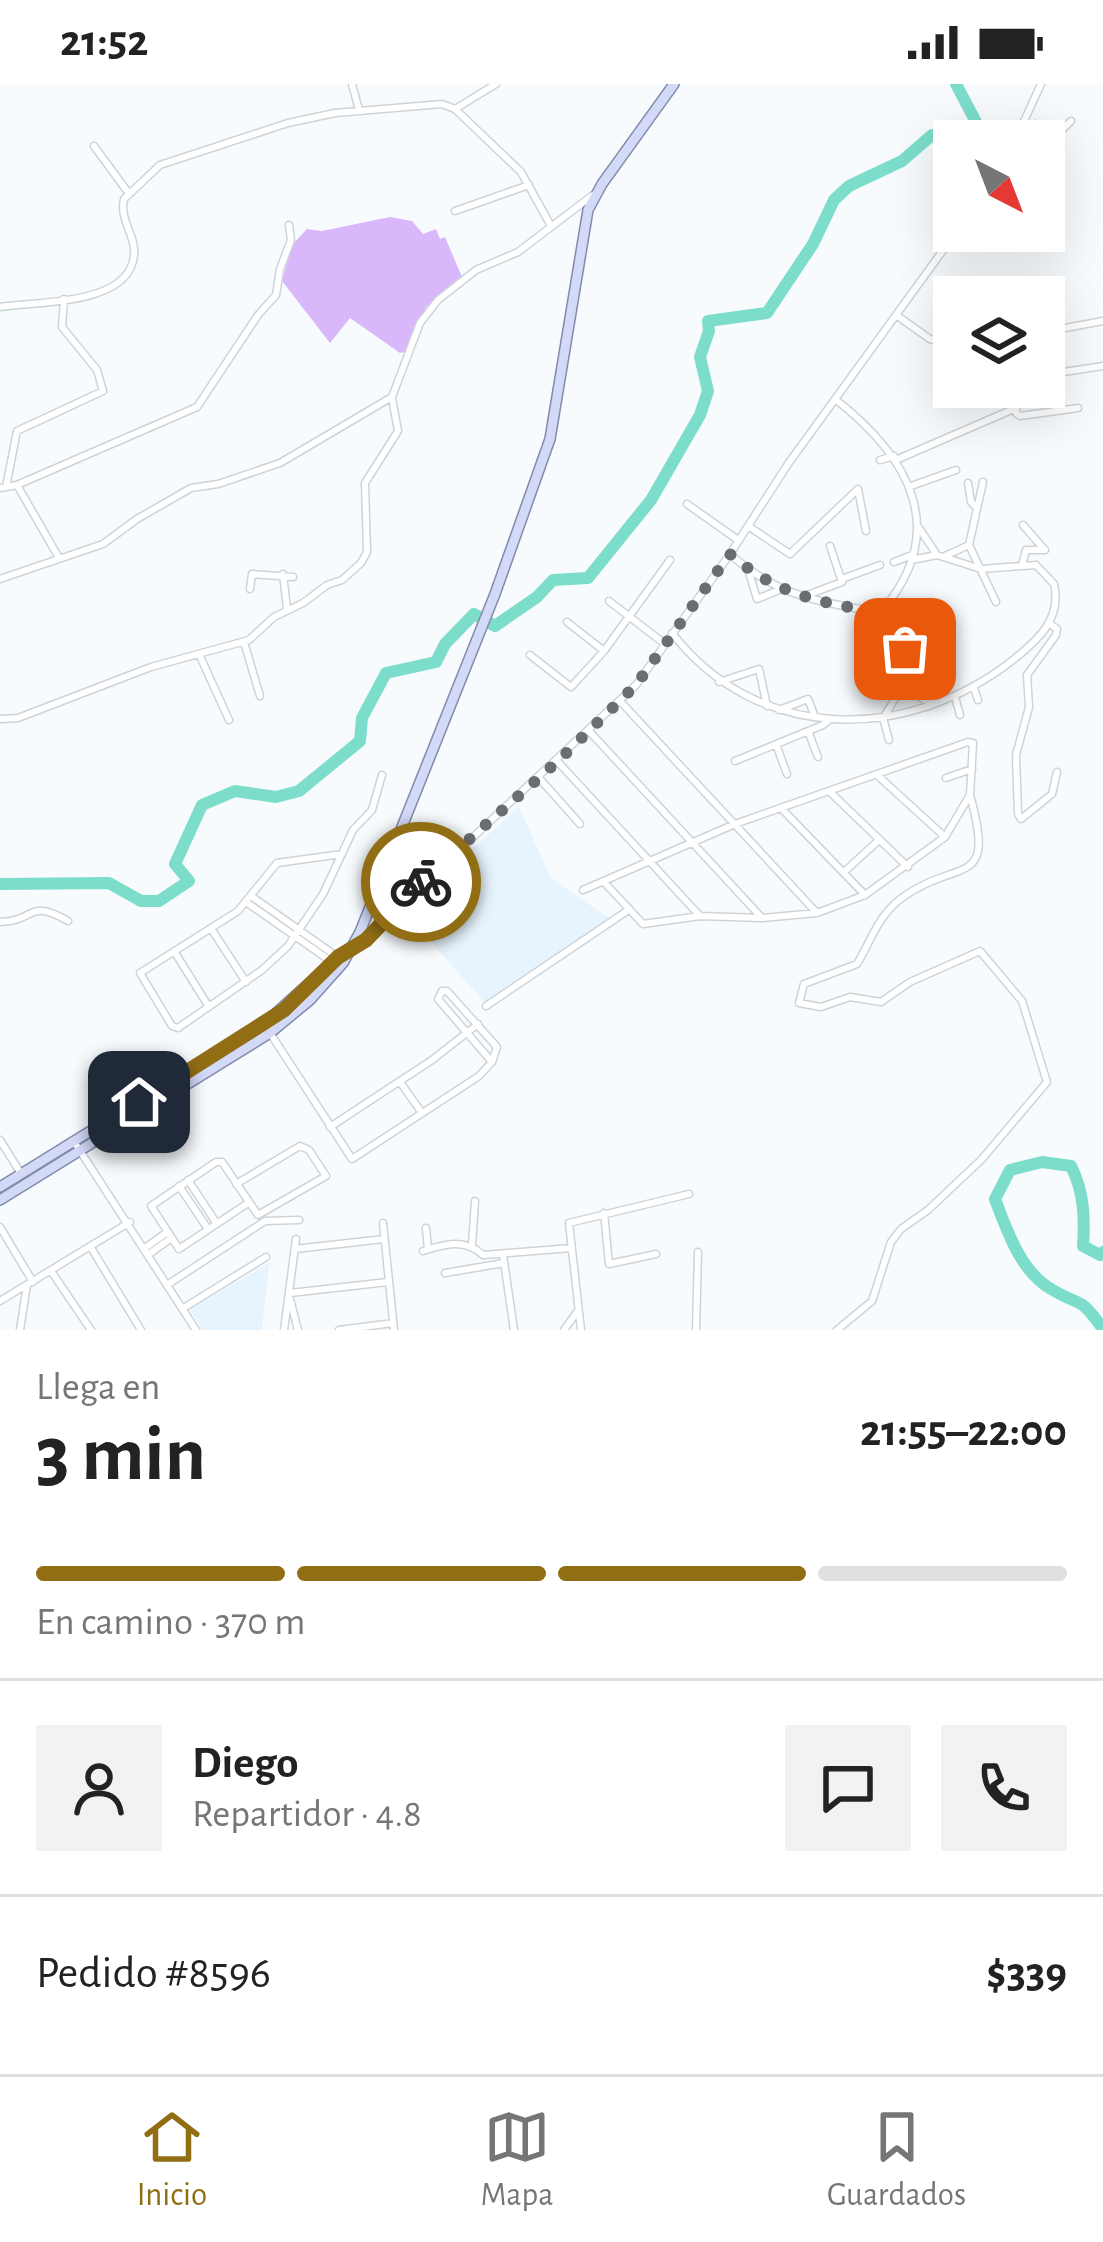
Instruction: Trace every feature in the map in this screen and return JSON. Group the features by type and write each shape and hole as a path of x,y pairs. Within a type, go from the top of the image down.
{"main road":[{"path":"0,1187 270,1033 310,1000 342,959 410,813 543,465 584,226 596,193 674,84"},
{"path":"0,1200 265,1023 342,959"}],"street":[{"path":"352,84 359,110"},
{"path":"455,109 496,84"},
{"path":"1025,120 1041,84"},
{"path":"0,307 105,293 128,272 135,250 121,208 127,193 160,165 288,123 359,110 434,103 455,109 521,172 551,226"},
{"path":"1065,128 1071,121"},
{"path":"94,146 127,193"},
{"path":"455,211 529,185"},
{"path":"0,719 18,718 151,667 244,642 286,609 342,580 367,552 365,483 398,431 392,398 428,309 476,270 518,252 596,193"},
{"path":"64,298 62,327 97,370 103,391 17,431 3,487 197,407 257,315 276,295 291,240 289,225"},
{"path":"249,899 342,959 590,732 665,644 942,252"},
{"path":"896,315 933,339"},
{"path":"1065,328 1103,321"},
{"path":"1065,372 1103,366"},
{"path":"0,579 104,544 136,519 191,488 280,463 392,398"},
{"path":"835,399 896,457 911,486 918,525 911,558 903,581 881,612"},
{"path":"880,460 1016,408 1020,416 1078,408"},
{"path":"911,486 956,470"},
{"path":"983,482 969,545 996,602"},
{"path":"968,483 971,502 977,508"},
{"path":"17,485 59,558"},
{"path":"748,526 790,554 858,489 864,528"},
{"path":"688,503 739,541"},
{"path":"672,633 719,682 779,710 830,719 883,718 955,697 1031,647 1057,603 1054,584 1043,569 981,569 940,556 918,525"},
{"path":"1022,566 1026,550 1045,550 1023,525"},
{"path":"895,562 940,556 969,545"},
{"path":"830,546 842,579"},
{"path":"730,554 779,590 799,598 881,612 905,649 906,683 883,718 889,740"},
{"path":"530,655 571,687 604,651 670,560"},
{"path":"799,598 880,565"},
{"path":"748,569 757,599 779,590"},
{"path":"283,574 286,609"},
{"path":"250,589 250,575 293,577"},
{"path":"609,602 665,644"},
{"path":"567,622 604,651"},
{"path":"1049,623 1057,629 1056,635 1027,675 1029,707 1016,755 1022,819 1052,794 1057,772"},
{"path":"244,642 260,695"},
{"path":"199,654 229,721"},
{"path":"719,682 759,669 767,706"},
{"path":"906,683 924,700 938,703"},
{"path":"974,688 978,700"},
{"path":"955,697 960,715"},
{"path":"779,710 808,699 815,717"},
{"path":"620,701 817,913"},
{"path":"734,761 830,719"},
{"path":"808,731 818,757"},
{"path":"590,732 762,918"},
{"path":"583,890 735,824 973,743 970,795 982,837 977,858 886,911 857,964 804,984 799,1003 821,1006 850,997 881,1002 910,982 980,951 1022,1001 1047,1082 982,1159 928,1210 901,1228 891,1242 872,1301 837,1330"},
{"path":"776,744 787,775"},
{"path":"558,761 700,916"},
{"path":"946,778 972,770"},
{"path":"876,773 945,837"},
{"path":"342,854 277,863 249,899 140,974 175,1029 276,958 298,932 323,894 342,854 353,830 372,810 382,775"},
{"path":"539,778 580,824"},
{"path":"830,792 908,867"},
{"path":"604,882 643,925 700,916 817,913 865,895 908,867 945,837 970,795"},
{"path":"782,808 865,895"},
{"path":"844,872 879,840"},
{"path":"0,922 14,922 37,908 68,921"},
{"path":"486,1006 628,910"},
{"path":"211,929 245,982"},
{"path":"174,951 208,1007"},
{"path":"270,1033 352,1159 479,1076 492,1062 497,1046 442,991 437,998 492,1062"},
{"path":"330,1127 478,1024"},
{"path":"399,1081 422,1113"},
{"path":"0,1140 21,1173"},
{"path":"76,1145 196,1330"},
{"path":"236,1184 300,1146 309,1150 326,1176 258,1214 248,1203 222,1162 152,1204 179,1249 248,1203"},
{"path":"188,1180 217,1224"},
{"path":"179,1186 208,1229"},
{"path":"581,1330 569,1223 689,1194"},
{"path":"472,1245 476,1201"},
{"path":"604,1213 609,1264 656,1255"},
{"path":"167,1285 266,1221 299,1220"},
{"path":"0,1301 130,1222"},
{"path":"339,1330 393,1326 382,1223"},
{"path":"1,1227 30,1284 20,1330"},
{"path":"426,1228 425,1250 472,1245 483,1255 504,1259"},
{"path":"147,1251 168,1236"},
{"path":"284,1330 296,1239"},
{"path":"295,1250 384,1240"},
{"path":"90,1246 141,1330"},
{"path":"445,1273 572,1247"},
{"path":"696,1330 698,1252"},
{"path":"182,1309 266,1257"},
{"path":"504,1259 514,1330"},
{"path":"51,1270 91,1330"},
{"path":"290,1294 388,1282"},
{"path":"290,1294 298,1330"},
{"path":"564,1330 579,1309"}],"shaded area":[{"path":"390,217 412,221 423,234 436,229 440,239 445,237 462,277 426,307 406,352 400,353 350,318 330,343 282,281 292,245 307,229 322,231"},
{"path":"519,807 551,878 609,918 484,1002 403,910"},
{"path":"269,1263 262,1330 203,1330 190,1309"}],"waterway":[{"path":"0,884 109,883 141,901 159,901 189,881 175,864 202,805 235,791 276,797 299,791 360,741 362,718 386,673 436,662 445,644 474,614 495,626 553,580 588,578 651,500 700,415 708,391 700,357 708,321 767,313 813,244 834,200 849,186 902,161 932,135 959,139 971,135 977,124 956,84"},
{"path":"1103,1252 1100,1255 1083,1246 1083,1205 1071,1166 1042,1162 1010,1170 995,1199 1023,1261 1040,1281 1084,1306 1103,1329"}],"way so far":[{"path":"421,882 636,685 730,554 779,590 799,598 881,612 905,649"}],"route":[{"path":"139,1102 284,1010 338,957 366,940 421,882"}]}
